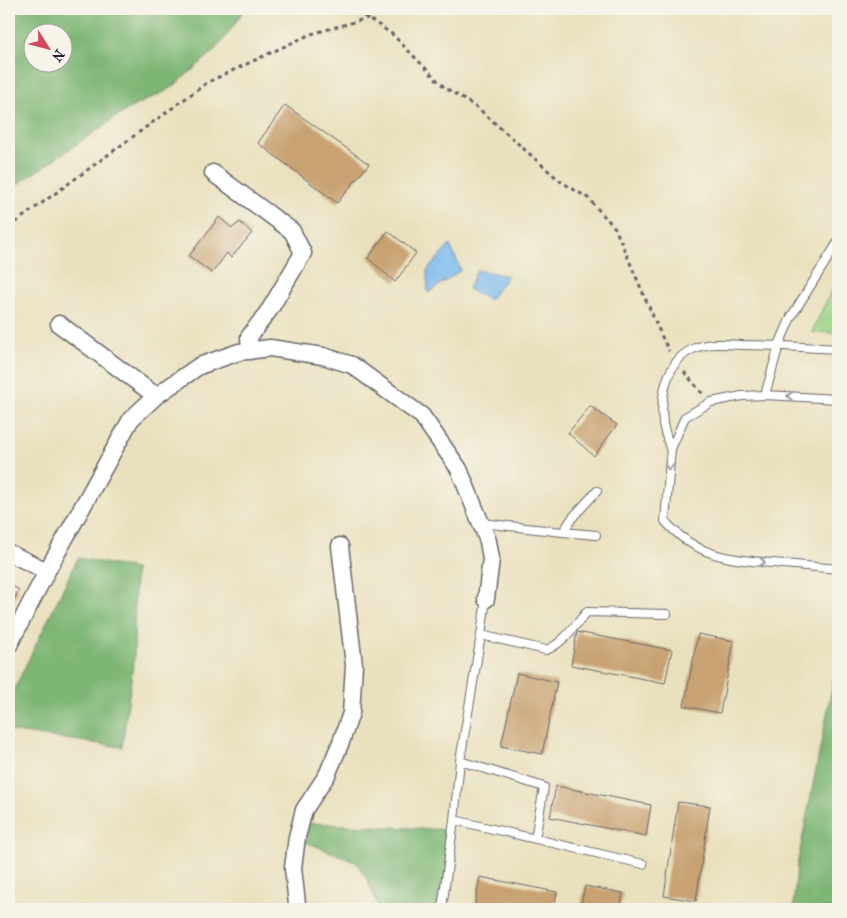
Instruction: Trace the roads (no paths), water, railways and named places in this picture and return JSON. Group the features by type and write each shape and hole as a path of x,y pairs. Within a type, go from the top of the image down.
{"street":[{"path":"213,174 292,231 303,254 270,309 249,337 250,351"},
{"path":"59,324 156,396"},
{"path":"9,645 47,571 131,419 156,396 199,366 239,352 270,348 323,356 352,365 422,416 459,468 488,541 491,559 486,599"},
{"path":"299,909 293,868 297,837 304,810 327,775 351,713 354,665 340,546"},
{"path":"9,553 47,571"}],"lane":[{"path":"764,395 779,345 791,317 838,242"},
{"path":"838,349 779,345 709,344 692,350 675,363 667,379 663,407 663,424 670,449 666,521 676,533 706,552 726,558 838,569"},
{"path":"670,449 685,417 711,402 742,396 764,395 838,399"},
{"path":"563,532 573,517 597,491"},
{"path":"481,523 596,536"},
{"path":"443,909 442,902 460,762 482,635 486,599"},
{"path":"482,635 546,650 554,648 561,642 587,612 667,614"},
{"path":"460,762 544,787 536,839"},
{"path":"454,820 643,864"}],"water":[{"path":"450,245 461,270 428,293 427,270"},
{"path":"477,270 508,276 489,300 468,289"}]}
